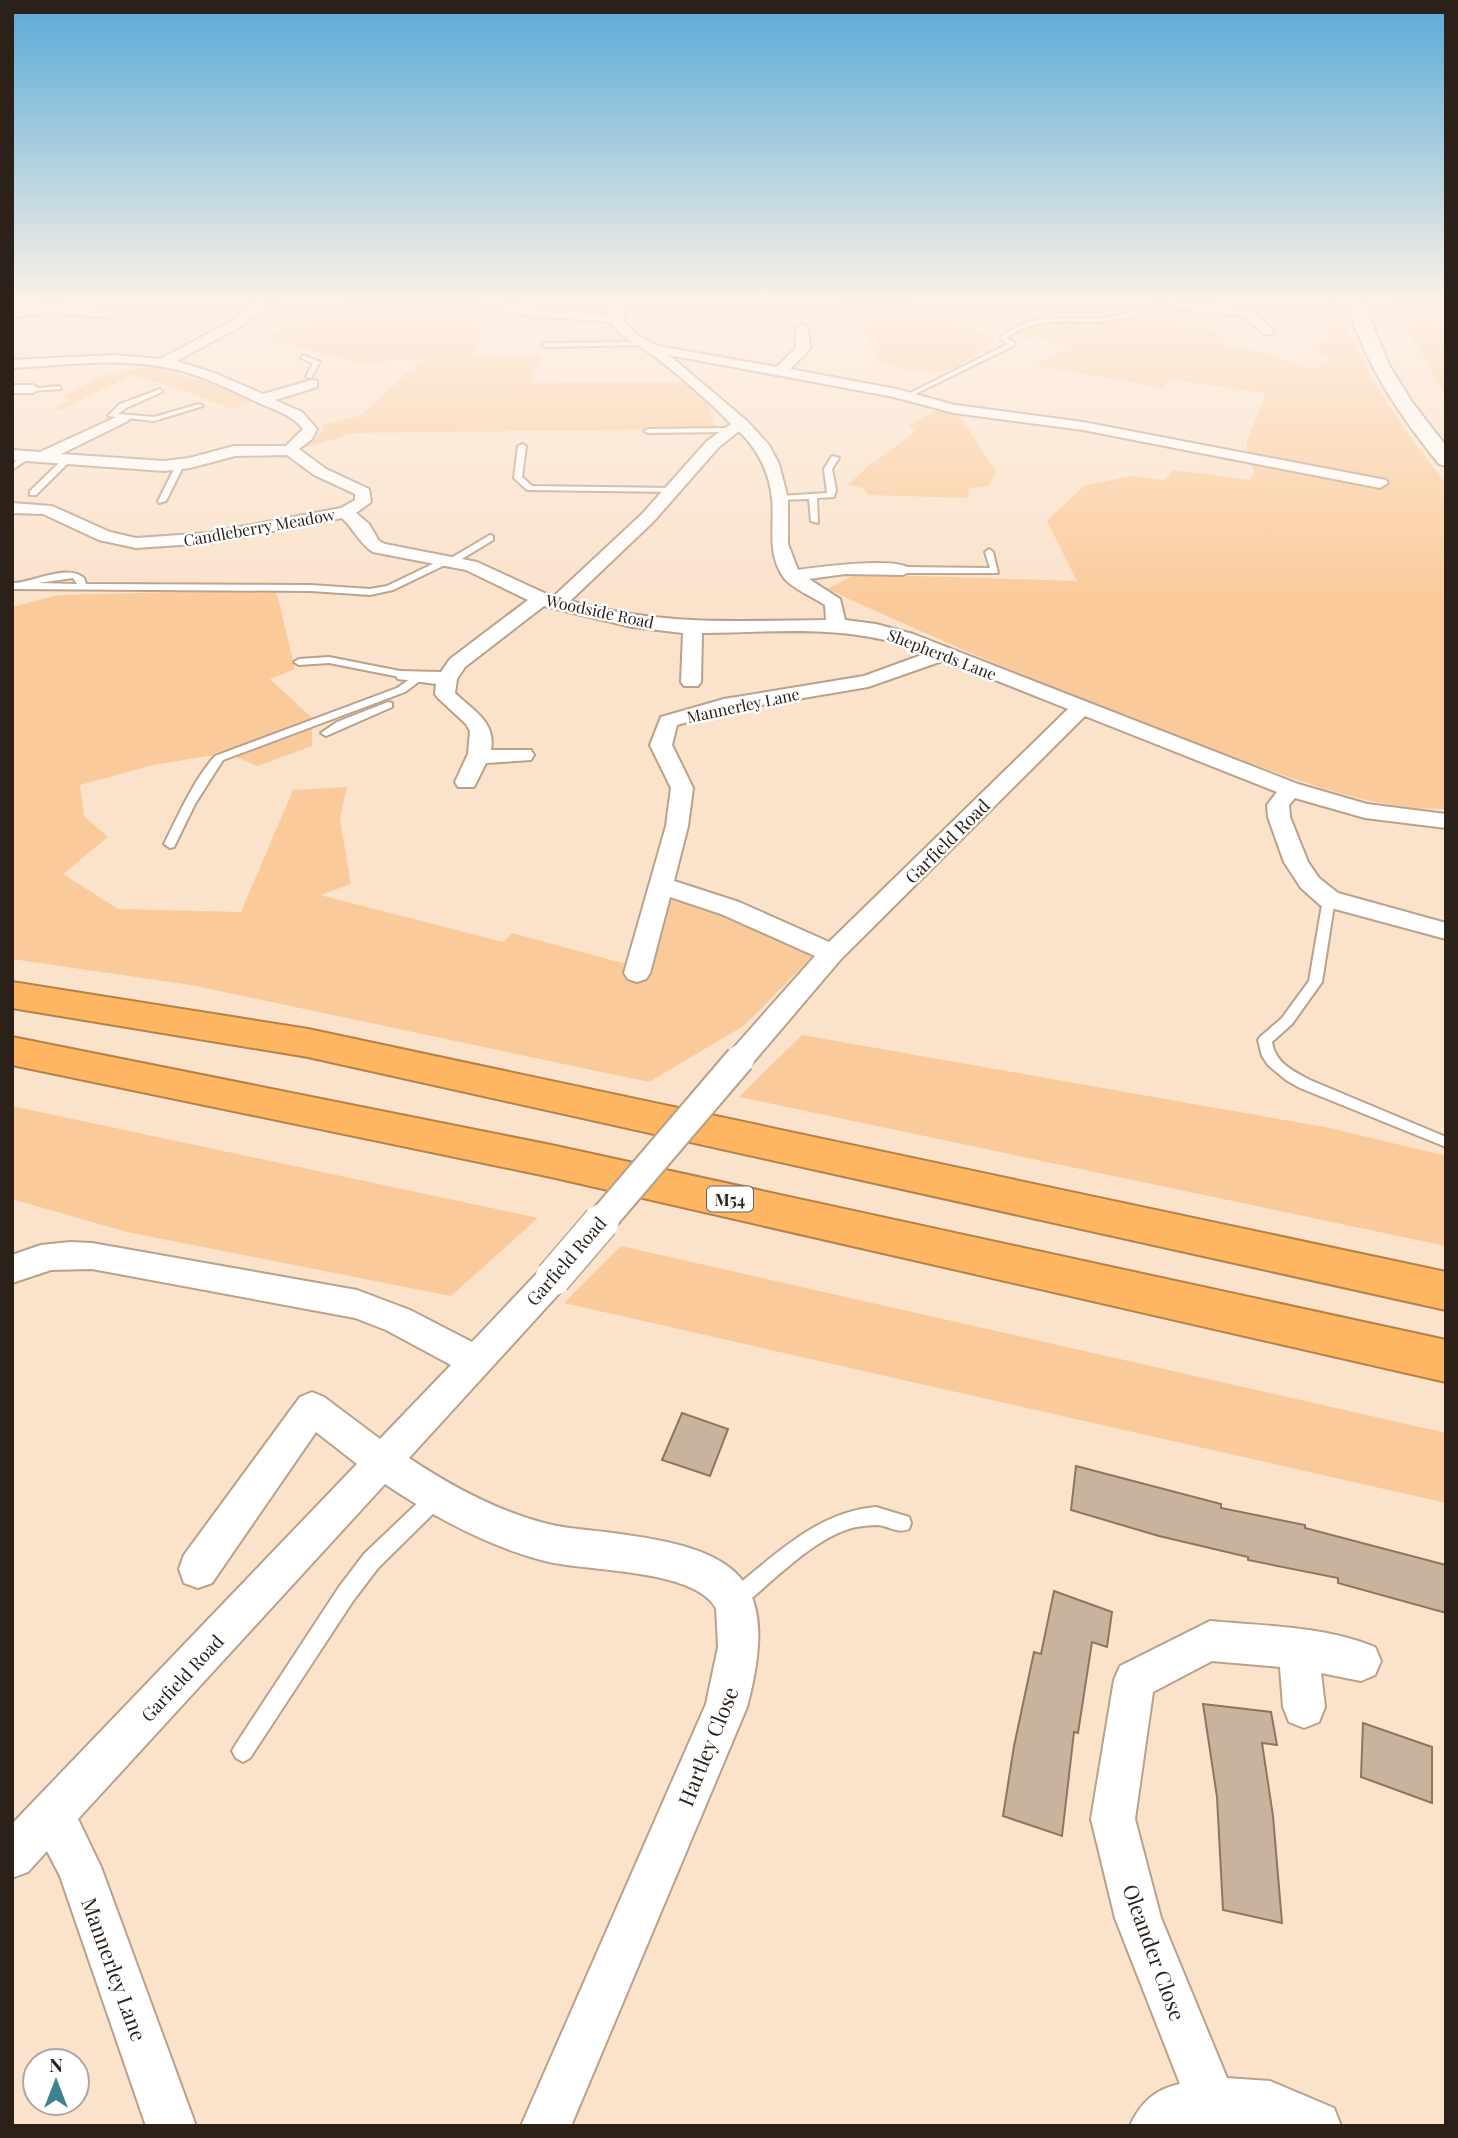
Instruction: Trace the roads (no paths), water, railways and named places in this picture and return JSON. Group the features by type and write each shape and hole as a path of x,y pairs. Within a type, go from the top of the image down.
{"highway":[{"path":"12,995 308,1043 1446,1290"},
{"name":"M54","path":"12,1051 291,1105 864,1228 1446,1361"}],"main road":[{"path":"1402,401 1446,460"}],"street":[{"path":"266,401 291,412 310,426 309,435 293,445 291,450"},
{"path":"707,401 735,427 761,445 771,464 780,498 779,544 792,576 834,603 836,625"},
{"path":"924,401 954,409 1083,426 1380,483"},
{"path":"27,456 123,418"},
{"path":"466,782 482,742 478,725 452,705 445,694 426,677 457,663 548,601 575,588 674,490 711,445 735,427"},
{"path":"27,456 66,461 180,465 234,451 291,450 320,472 363,492 363,502 346,512"},
{"name":"Candleberry Meadow","path":"12,508 46,509 94,532 123,542 136,543 209,538 346,512"},
{"name":"Woodside Road","path":"346,512 363,528 367,539 379,548 394,553 450,561 482,570 548,601 619,619 694,628 836,625"},
{"path":"792,576 845,569 903,569"},
{"name":"Shepherds Lane","path":"836,625 891,633 1290,789 1365,811 1446,821"},
{"path":"691,682 694,628"},
{"name":"Mannerley Lane","path":"637,973 677,826 682,788 661,746 668,721 724,705 868,681 943,654"},
{"name":"Garfield Road","path":"13,1855 553,1278 832,953 1081,708"},
{"path":"478,757 523,755"},
{"path":"1290,789 1278,805 1279,817 1310,883 1329,899 1446,931"},
{"path":"660,885 730,908 832,953"},
{"path":"12,1270 43,1255 92,1255 357,1304 398,1320 476,1361"},
{"path":"198,1569 312,1408 381,1463 436,1497 497,1526 544,1542 687,1566 726,1587 734,1600"},
{"name":"Hartley Close","path":"546,2126 726,1707 735,1677 738,1648 734,1600"},
{"name":"Oleander Close","path":"1212,2102 1138,1918 1113,1819 1134,1680 1210,1641 1299,1649 1361,1661"},
{"path":"1299,1649 1304,1707"},
{"name":"Mannerley Lane","path":"52,1815 79,1867 171,2126"},
{"path":"1155,2126 1172,2110 1212,2102 1270,2106 1316,2126"}],"lane":[{"path":"134,401 123,405 112,416 154,419 200,406"},
{"path":"648,431 735,427"},
{"path":"522,446 518,478 530,488 674,490"},
{"path":"12,468 27,456"},
{"path":"780,498 825,497 833,492 826,472 828,464 835,458"},
{"path":"33,493 66,461"},
{"path":"162,501 180,465"},
{"path":"813,498 815,521"},
{"path":"16,586 311,588 370,592 390,588 450,561 490,538"},
{"path":"903,569 995,570 989,552"},
{"path":"299,662 328,660 426,677"},
{"path":"326,733 395,702 426,677"},
{"path":"170,844 189,804 219,758 401,691 426,677"},
{"path":"1329,899 1315,982 1287,1021 1265,1040 1265,1049 1271,1060 1305,1084 1444,1142"},
{"path":"243,1751 346,1594 371,1561 436,1497"},
{"path":"734,1600 824,1532 852,1518 877,1516 902,1523"}]}
